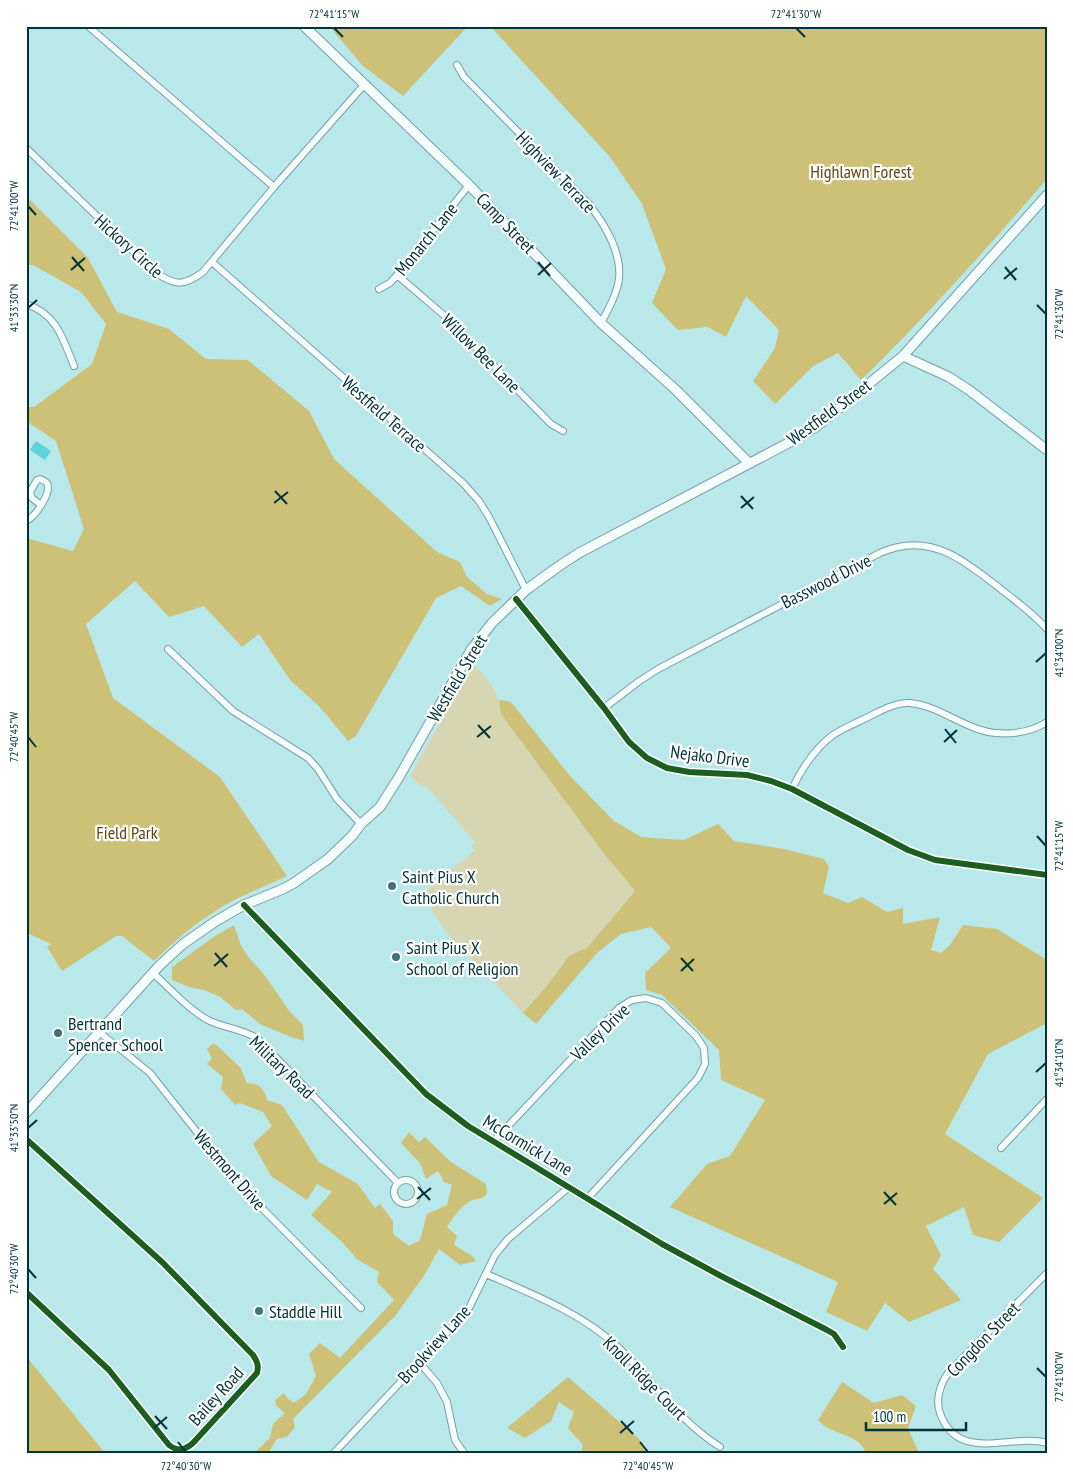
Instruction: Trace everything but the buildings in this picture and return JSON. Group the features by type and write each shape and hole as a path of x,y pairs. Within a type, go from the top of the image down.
{"main road":[{"name":"Camp Street","path":"304,26 469,185 601,323 676,390 749,463"},
{"name":"Westfield Street","path":"26,1113 152,972 183,944 216,921 244,905 294,883 339,849 361,824 375,812 389,793 471,650 492,623 526,590 579,553 794,440 816,426 903,356 1047,195"},
{"path":"903,356 949,377 969,390 1047,450"}],"street":[{"path":"88,26 274,187"},
{"name":"Highview Terrace","path":"457,65 464,77 589,204 602,221 615,248 619,264 619,281 611,304 601,323"},
{"name":"Hickory Circle","path":"26,148 156,273 167,280 181,284 192,280 203,272 274,187 364,85"},
{"name":"Monarch Lane","path":"379,289 390,283 397,275 469,185"},
{"name":"Westfield Terrace","path":"212,262 463,483 479,500 526,590"},
{"name":"Willow Bee Lane","path":"397,275 446,317 551,424 563,431"},
{"path":"26,304 38,309 52,320 74,366"},
{"path":"26,521 31,518 40,505"},
{"name":"Basswood Drive","path":"604,708 658,669 880,553 898,547 921,546 945,550 962,560 1025,608 1047,628"},
{"name":"Nejako Drive","path":"516,599 629,742 646,758 667,768 689,772 748,775 771,781 792,789 908,850 935,860 1047,875"},
{"path":"168,649 233,711 308,758 318,769 337,799 361,824"},
{"path":"792,789 816,750 834,735 887,708 908,702 933,708 972,727 996,734 1014,733 1037,728 1047,722"},
{"name":"McCormick Lane","path":"244,905 426,1094 468,1126 662,1244 834,1334 843,1346"},
{"name":"Military Road","path":"152,972 205,1018 224,1026 244,1031 258,1039 398,1183"},
{"name":"Valley Drive","path":"493,1142 619,1008 632,1000 646,998 662,1003 696,1036 704,1048 705,1064 698,1078 587,1199"},
{"name":"Westmont Drive","path":"99,1032 150,1073 239,1185 361,1308"},
{"path":"1001,1148 1047,1099"},
{"name":"Bailey Road","path":"26,1139 162,1262 204,1304 253,1355 258,1372 193,1443 183,1449 174,1449 98,1358 26,1292"},
{"name":"Brookview Lane","path":"334,1453 468,1310 495,1255 508,1239 568,1188"},
{"name":"Knoll Ridge Court","path":"486,1274 550,1302 597,1330 618,1348 696,1429 720,1447"},
{"name":"Congdon Street","path":"1046,1274 948,1373 942,1381 939,1390 938,1409 947,1427 953,1434 969,1442 987,1444 1026,1440 1047,1443"},
{"path":"419,1362 437,1383 447,1402 455,1440 464,1453"}],"green space":[{"path":"329,26 468,26 403,96 363,66"},
{"name":"Highlawn Forest","path":"490,26 1047,26 1047,179 933,306 861,380 838,353 813,366 775,404 753,381 775,348 779,330 746,296 726,337 708,327 678,330 652,303 666,269 642,204 610,157"},
{"name":"Field Park","path":"26,196 88,258 117,312 169,329 206,359 248,360 309,411 334,459 437,552 460,562 467,577 487,594 502,599 490,606 461,586 436,598 356,736 348,741 319,706 290,680 259,634 242,647 204,606 169,617 135,581 86,624 113,698 220,777 287,876 220,908 188,930 154,961 122,936 116,936 62,971 47,947 51,944 29,934 26,935 26,538 73,551 84,529 56,441 29,423 26,425 26,407 34,407 92,364 106,324 81,292 33,265 26,265"},
{"path":"473,664 492,686 498,699 501,714 602,851 635,891 587,948 569,956 546,987 523,1013 446,932 431,909 436,905 425,892 474,851 471,846 475,842 425,785 422,787 410,776"},
{"path":"499,700 511,702 570,776 614,821 641,837 684,840 718,824 734,841 784,849 824,859 829,867 823,893 848,903 862,897 887,912 903,908 903,924 940,917 931,950 941,953 950,945 963,925 997,929 1047,960 1047,1023 988,1054 945,1134 1043,1198 999,1242 973,1235 964,1207 926,1226 941,1255 933,1269 961,1300 909,1322 885,1303 867,1331 826,1312 838,1282 670,1207 707,1164 730,1156 765,1100 721,1080 719,1050 662,995 646,990 645,973 671,948 651,927 621,934 597,953 536,1024 523,1013 546,987 569,956 587,948 635,891 602,851 501,714"},
{"path":"234,925 241,946 249,958 263,973 290,1012 303,1025 304,1041 260,1024 242,1009 236,1010 220,997 172,980 172,967 215,936"},
{"path":"214,1043 240,1067 247,1083 261,1087 267,1100 282,1105 319,1162 358,1184 375,1208 380,1204 393,1221 393,1234 409,1246 420,1240 427,1214 447,1205 452,1185 444,1182 438,1171 426,1179 420,1163 401,1143 409,1132 419,1142 425,1137 451,1162 486,1184 487,1194 482,1198 465,1204 456,1213 447,1227 457,1236 454,1245 472,1256 476,1261 460,1265 439,1249 425,1274 396,1315 293,1419 295,1427 287,1437 277,1439 268,1453 254,1453 270,1438 273,1424 285,1413 276,1406 275,1400 284,1393 294,1403 306,1394 316,1376 309,1354 320,1343 340,1358 394,1300 377,1282 379,1272 357,1259 341,1241 311,1215 332,1192 317,1184 307,1200 271,1176 253,1144 272,1126 263,1112 240,1103 235,1105 221,1089 223,1077 207,1064 212,1058 207,1049"},
{"path":"26,1356 105,1453 26,1453"},
{"path":"568,1377 638,1438 650,1453 607,1453 606,1451 603,1453 581,1453 583,1445 568,1428 574,1412 559,1402 551,1421 525,1438 507,1428"},
{"path":"842,1382 874,1403 902,1395 916,1406 908,1428 919,1453 866,1453 857,1441 823,1425 818,1420"}],"water":[{"path":"36,441 51,451 45,460 30,450"}],"cycle path":[{"path":"516,599 629,742 647,758 667,768 689,772 747,775 771,781 792,789 908,850 935,860 1047,875"},
{"path":"244,905 426,1094 468,1126 662,1244 834,1334 843,1347"},
{"path":"26,1139 162,1262 253,1355 257,1363 257,1373 193,1443 184,1449 175,1449 169,1445 109,1370 26,1292"}],"place":[{"name":"Saint Pius X Catholic Church","path":"392,886"},
{"name":"Saint Pius X School of Religion","path":"396,957"},
{"name":"Bertrand Spencer School","path":"58,1033"},
{"name":"Staddle Hill","path":"259,1311"}]}
